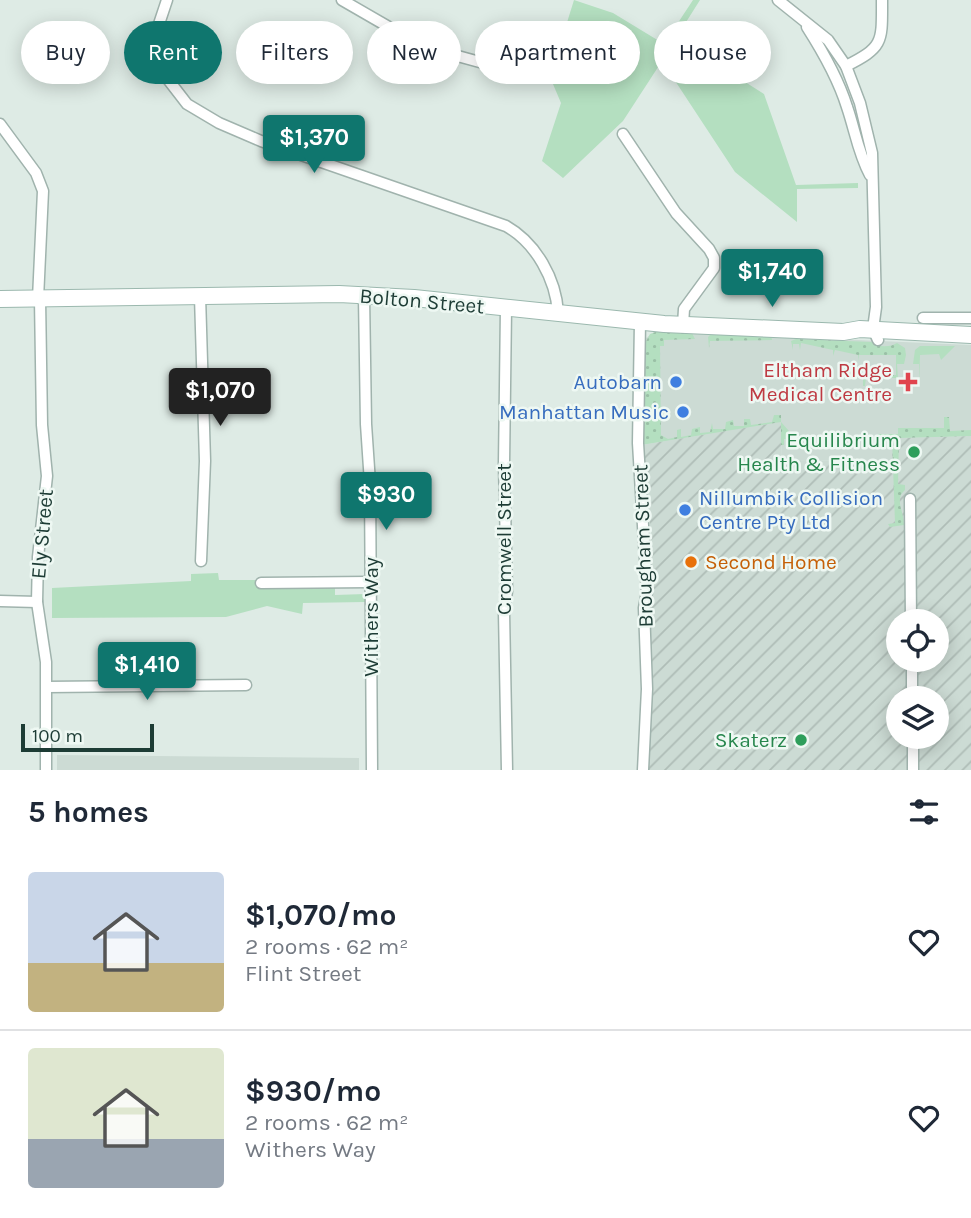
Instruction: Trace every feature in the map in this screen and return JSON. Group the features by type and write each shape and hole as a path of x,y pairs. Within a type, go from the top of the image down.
{"main road":[{"name":"Bolton Street","path":"0,299 364,296 640,322 843,332 855,337 879,333 971,335"},
{"name":"Bolton Street","path":"879,333 971,343"}],"street":[{"path":"167,0 154,39 153,60 187,104 219,123 261,141 506,226 523,235 556,291 558,313"},
{"path":"342,0 413,41 475,61"},
{"path":"778,0 828,40 846,66 860,103 872,153 879,333"},
{"path":"846,66 875,50 879,41 882,0"},
{"path":"802,18 835,75 847,107 859,155 871,178"},
{"name":"Ely Street","path":"0,124 36,173 43,191 39,299 42,425 47,476 38,557 37,603 47,687 46,770"},
{"path":"622,134 676,213 714,258 714,268 684,309 683,325"},
{"path":"200,296 205,452 201,561"},
{"name":"Withers Way","path":"364,296 366,424 370,483 372,770"},
{"name":"Cromwell Street","path":"506,308 504,464 507,592 504,612 507,770"},
{"path":"923,318 971,318"},
{"name":"Brougham Street","path":"640,322 638,446 641,458 647,592 644,608 648,689 643,770"},
{"path":"910,499 911,609"},
{"path":"261,583 370,582"},
{"path":"0,601 37,603"},
{"path":"47,687 246,685"},
{"path":"913,749 913,770"}],"shaded area":[{"path":"656,331 971,345 971,436 893,438 893,460 782,461 781,423 641,445 646,338"},
{"path":"781,422 782,461 892,460 892,438 971,436 971,770 647,770 651,706 651,610 648,608 651,593 650,526 644,449 641,445"},
{"path":"57,755 359,758 359,770 57,770"}],"green space":[{"path":"574,0 613,13 626,21 567,21"},
{"path":"693,0 700,0 687,21 679,21"},
{"path":"640,29 654,38 654,73 623,121 563,178 542,161 561,103 553,84 640,84"},
{"path":"677,84 748,84 764,94 796,185 858,183 858,188 797,189 797,222 735,172"},
{"path":"658,331 692,333 695,339 664,340 664,346 660,346 661,435 668,439 677,437 677,430 681,429 681,437 691,435 692,429 700,427 700,433 710,432 712,423 713,429 725,429 726,422 733,420 734,426 744,426 744,419 750,419 751,425 772,422 774,415 781,415 781,422 641,445 645,343 650,334"},
{"path":"713,332 771,335 772,340 710,341 709,348 708,337"},
{"path":"791,341 872,342 884,346 897,343 905,348 906,355 904,364 897,364 898,378 866,378 863,386 863,376 896,375 896,355 859,355 858,361 858,355 835,350 833,356 833,350 801,343 800,350 799,344 793,344 793,350"},
{"path":"920,346 955,346 941,360 939,354 920,355 919,387 919,364 913,364 915,350"},
{"path":"944,417 949,417 950,431 971,430 971,436 899,438 898,484 905,485 900,497 904,525 890,527 888,524 895,523 892,438 878,438 878,434 898,434 898,428 944,428"},
{"path":"781,422 789,431 789,439 784,439 784,445 781,445"},
{"path":"218,573 219,580 255,580 256,587 335,586 335,595 365,594 365,602 303,603 302,614 267,606 226,617 52,618 52,588 191,581 191,574"}],"place":[{"name":"Autobarn","path":"676,382"},
{"name":"Eltham Ridge Medical Centre","path":"908,382"},
{"name":"Manhattan Music","path":"683,412"},
{"name":"Equilibrium Health & Fitness","path":"914,452"},
{"name":"Nillumbik Collision Centre Pty Ltd","path":"685,510"},
{"name":"Second Home","path":"691,562"},
{"name":"Skaterz","path":"801,740"}]}
